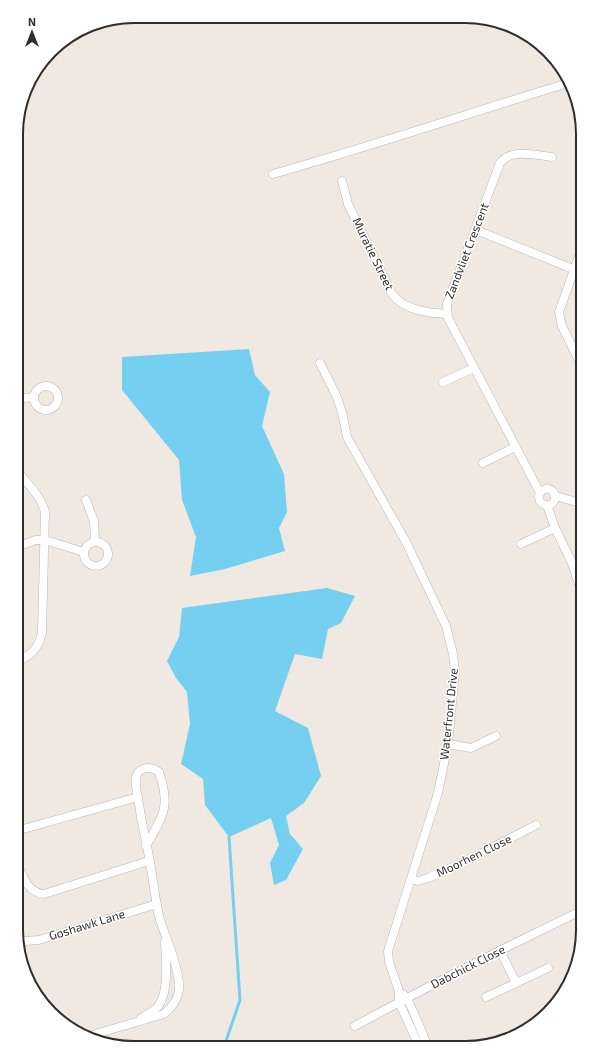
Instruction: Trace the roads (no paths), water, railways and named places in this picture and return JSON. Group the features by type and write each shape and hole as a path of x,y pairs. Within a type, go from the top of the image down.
{"street":[{"path":"273,174 340,155 386,139 564,84"},
{"name":"Zandvliet Crescent","path":"540,493 447,314 448,300 476,230 497,168 502,159 512,154 552,157"},
{"name":"Muratie Street","path":"342,181 348,204 392,294 396,299 408,306 447,314"},
{"path":"476,230 574,269"},
{"path":"576,263 560,307 562,326 576,355"},
{"name":"Waterfront Drive","path":"320,363 336,395 347,437 406,542 446,626 454,654 455,671 448,744 438,793 388,951 389,962 399,991 399,1002 417,1041"},
{"path":"443,382 474,368"},
{"path":"23,397 33,397"},
{"path":"483,463 515,447"},
{"path":"23,479 43,504 45,512 41,640 31,654 23,658"},
{"path":"556,496 553,503 547,505 542,504 540,501 540,493 549,488 555,492 556,496 576,502"},
{"path":"86,500 94,521 95,542"},
{"path":"547,505 555,528 569,554 576,576"},
{"path":"521,544 555,528"},
{"path":"23,545 36,540 45,540 84,552"},
{"path":"95,542 105,546 108,551 108,556 102,565 97,566 91,565 87,562 84,558 84,552 86,548 95,542"},
{"path":"448,744 471,748 496,736"},
{"path":"95,1034 164,1014 171,1008 178,995 179,981 164,933 157,904 146,846 138,797 136,780 138,773 140,770 149,767 159,772 162,780 165,806 161,819 146,846"},
{"path":"23,830 138,797"},
{"name":"Moorhen Close","path":"411,880 418,881 428,878 470,859 536,825"},
{"path":"23,875 31,890 39,894 44,894 149,861"},
{"name":"Goshawk Lane","path":"24,941 39,940 157,904"},
{"name":"Dabchick Close","path":"355,1026 500,950 576,913"},
{"path":"136,1022 157,1007 163,998 166,968 164,933"},
{"path":"500,950 516,983"},
{"path":"486,997 548,968"},
{"name":"Waterfront Drive","path":"399,991 406,998 425,1041"}],"water":[{"path":"249,349 255,375 270,392 262,426 284,474 287,512 279,528 285,551 225,569 190,576 196,537 182,500 179,460 122,390 122,357"},
{"path":"327,588 355,596 341,623 328,629 322,659 295,654 275,711 308,728 321,776 304,803 286,816 290,834 303,849 286,880 274,885 270,863 279,845 271,818 229,837 205,805 203,779 181,764 190,724 187,692 176,678 167,661 179,637 182,608"}],"waterway":[{"path":"226,1041 240,1000 229,837"}]}
